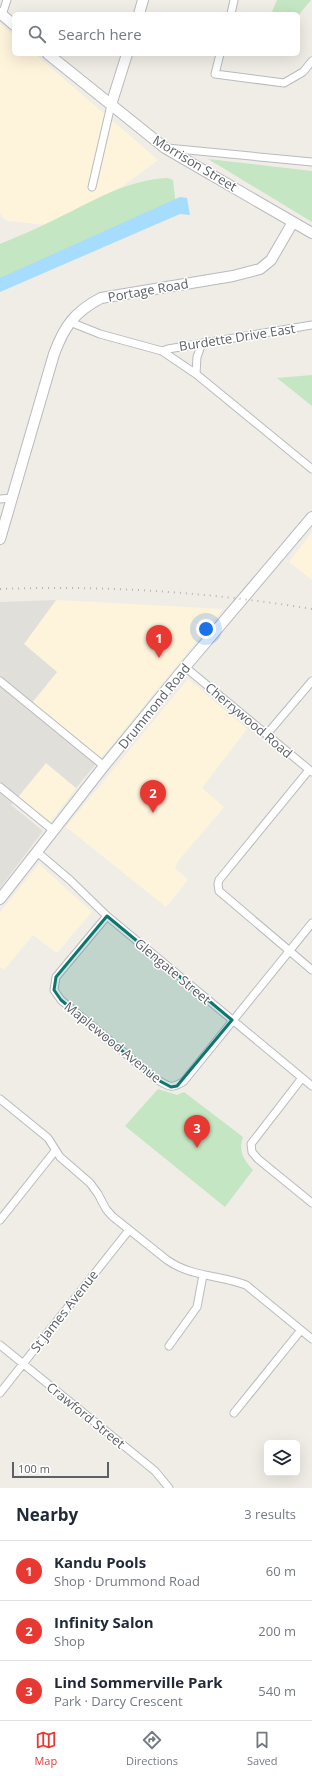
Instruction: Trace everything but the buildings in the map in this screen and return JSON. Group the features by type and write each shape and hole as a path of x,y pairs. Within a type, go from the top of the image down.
{"street":[{"path":"7,0 1,14 12,23"},
{"path":"140,12 143,0"},
{"path":"231,12 234,0"},
{"name":"Morrison Street","path":"50,56 165,148 312,233"},
{"path":"92,187 111,105 125,56"},
{"path":"220,56 216,74 284,83 303,72 312,61"},
{"path":"165,148 312,162"},
{"name":"Portage Road","path":"0,539 54,354 60,336 70,322 85,306 101,298 233,276 260,268 272,260 293,222"},
{"path":"70,322 100,334 162,351 196,374 312,469"},
{"name":"Burdette Drive East","path":"162,351 312,325"},
{"path":"196,374 196,357 202,343"},
{"path":"0,499 13,498"},
{"name":"Drummond Road","path":"0,899 104,766 185,667 312,517"},
{"name":"Cherrywood Road","path":"185,667 311,771"},
{"path":"0,681 104,766"},
{"path":"267,734 312,681"},
{"path":"311,771 219,880 218,884 220,891 312,970"},
{"path":"0,787 54,831"},
{"name":"Glengate Street","path":"37,852 70,880 107,916 312,1086"},
{"name":"Maplewood Avenue","path":"107,916 56,977 54,990 61,1000 156,1079 171,1087 177,1086 184,1081 312,923"},
{"path":"302,1078 251,1144 252,1152 258,1159 312,1203"},
{"path":"0,1100 48,1138 55,1151 67,1164 90,1182 106,1209 129,1230 176,1266 203,1275 235,1281 246,1285 312,1339"},
{"path":"0,1220 55,1151"},
{"name":"St James Avenue","path":"0,1393 129,1230"},
{"path":"170,1346 197,1307 203,1275"},
{"path":"234,1413 301,1330"},
{"name":"Crawford Street","path":"0,1345 155,1471 164,1480 169,1488"}],"highlighted area":[{"path":"107,916 232,1020 177,1086 171,1087 156,1079 61,1000 54,990 56,977"}],"shaded area":[{"path":"0,24 12,34 12,56 37,56 158,160 123,186 45,225 7,221 0,214"},
{"path":"312,532 312,580 289,562"},
{"path":"56,600 223,609 100,759 31,704 57,672 23,644"},
{"path":"56,600 24,644 57,672 31,704 100,759 76,788 46,763 11,805 43,831 0,888 0,602"},
{"path":"188,679 247,729 202,788 224,807 179,860 175,868 188,880 166,907 66,827"},
{"path":"46,763 76,788 50,822 18,797"},
{"path":"39,864 92,912 57,953 33,935 4,970 0,967 0,912"}],"green space":[{"path":"277,0 311,0 300,14 300,12 272,12"},
{"path":"208,159 312,171 312,222"},
{"path":"168,178 173,180 176,207 0,282 0,244 42,226 110,192 138,183"},
{"path":"312,375 312,406 277,378"},
{"path":"158,1089 177,1095 184,1092 243,1137 241,1147 243,1155 253,1170 225,1207 125,1126"}],"water":[{"path":"180,197 187,198 190,215 180,214 0,292 0,278"}],"railway":[{"path":"0,589 78,588 156,591 234,598 312,609"}],"place":[{"name":"Kandu Pools","path":"159,658"},
{"name":"Infinity Salon","path":"153,813"},
{"name":"Lind Sommerville Park","path":"197,1148"}]}
